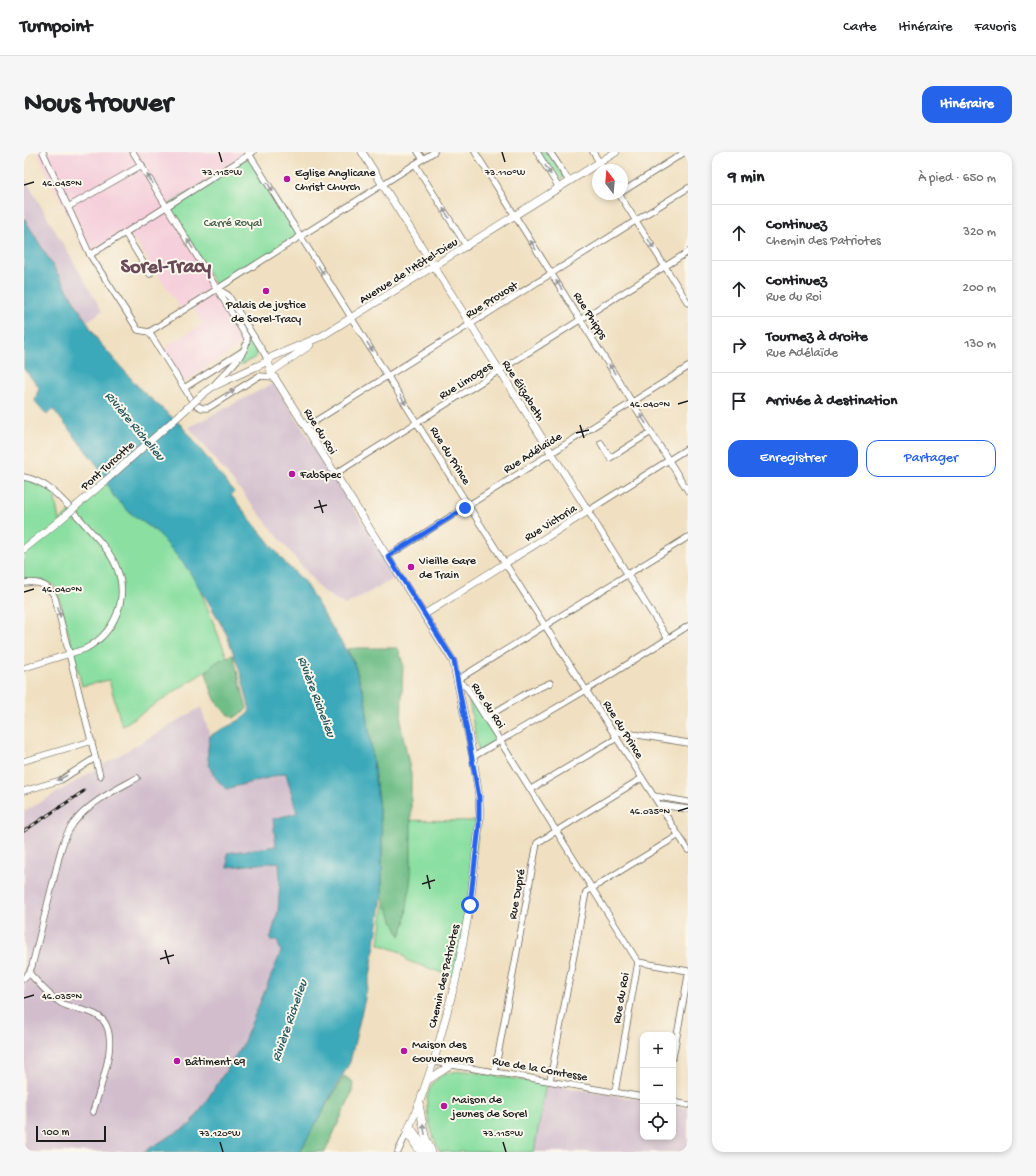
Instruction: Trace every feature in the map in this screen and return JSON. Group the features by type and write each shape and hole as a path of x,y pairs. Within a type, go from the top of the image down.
{"main road":[{"name":"Rue Élizabeth","path":"362,152 588,511"},
{"name":"Avenue de l'Hôtel-Dieu","path":"204,393 212,387 268,361 272,357 314,340 434,267 616,152"},
{"path":"272,374 312,344 314,340"},
{"name":"Rue du Roi","path":"268,361 272,374 454,661 457,680"},
{"name":"Pont Turcotte","path":"24,549 59,521 204,393"},
{"name":"Rue Victoria","path":"424,614 588,511"},
{"name":"Chemin des Patriotes","path":"408,1129 420,1104 434,1062 456,979 470,905 480,812 473,757 457,680"},
{"path":"428,1080 451,1065"},
{"path":"420,1104 425,1136 432,1152"},
{"path":"408,1129 420,1152"},
{"path":"408,1129 427,1152"}],"street":[{"path":"43,152 90,255 138,330 149,332 434,152"},
{"name":"Rue du Roi","path":"133,152 218,288 246,337 247,343 238,359 212,387"},
{"path":"418,152 423,159"},
{"name":"Rue Phipps","path":"475,152 688,491"},
{"path":"537,152 559,188"},
{"path":"550,152 569,181"},
{"path":"593,152 599,162"},
{"path":"628,188 685,152"},
{"path":"90,255 250,153"},
{"name":"Rue du Prince","path":"250,153 468,505 506,562 688,850"},
{"path":"415,164 466,246"},
{"path":"68,207 142,165"},
{"name":"Rue Provost","path":"306,427 688,188"},
{"path":"623,200 688,303"},
{"path":"125,233 150,274"},
{"name":"Rue Limoges","path":"335,474 688,252"},
{"name":"Rue du Roi","path":"218,288 228,295 268,361"},
{"path":"149,332 191,399"},
{"path":"184,388 242,351"},
{"name":"Rue Adélaïde","path":"388,556 688,367"},
{"path":"196,405 202,408 208,408 259,376 272,374"},
{"path":"601,444 610,458 651,432"},
{"name":"Rue Victoria","path":"588,511 688,448"},
{"path":"24,477 42,483 57,494 112,557 122,587 118,612 109,629 93,645 70,654 24,668"},
{"name":"Rue Élizabeth","path":"588,511 668,639"},
{"path":"457,680 688,537"},
{"path":"24,583 39,583 51,590 55,598 100,776"},
{"path":"473,757 587,690 688,626"},
{"name":"Rue du Roi","path":"457,680 467,688 500,742 557,829 638,962 614,1092"},
{"path":"485,718 526,693 550,683"},
{"path":"613,731 688,743"},
{"path":"531,789 617,738"},
{"path":"24,761 92,740"},
{"path":"24,791 61,780 95,758"},
{"path":"24,978 29,973 32,966 58,861 68,832 77,819 101,799 137,778"},
{"name":"Rue Dupré","path":"495,1071 538,841 642,778"},
{"path":"654,796 688,802"},
{"path":"660,805 688,809"},
{"path":"550,1080 585,895 592,888 678,835"},
{"path":"638,962 688,970"},
{"path":"29,973 58,1002 97,1015 108,1028 110,1039 109,1053 93,1112"},
{"path":"676,1041 688,976"},
{"name":"Rue de la Comtesse","path":"434,1062 550,1080 640,1096"},
{"path":"676,1103 688,1105"},
{"name":"Chemin des Patriotes","path":"398,1152 408,1129"}],"shaded area":[{"path":"37,152 248,152 167,207 244,337 242,344 183,383 163,349 203,324 189,303 180,308 128,230 92,253 84,249"},
{"path":"24,177 102,311 86,322 24,218"},
{"path":"274,383 397,577 345,605 322,591 189,427"},
{"path":"201,707 210,736 208,758 286,773 297,814 276,846 227,853 228,867 279,862 280,881 278,911 270,940 277,940 281,952 242,1046 191,1124 143,1152 24,1152 24,812"},
{"path":"546,1084 640,1100 640,1140 676,1140 676,1106 688,1108 688,1152 534,1152"}],"green space":[{"path":"538,152 549,152 564,177 558,181"},
{"name":"Carré Royal","path":"250,155 300,235 217,287 167,206"},
{"path":"251,338 257,349 256,357 223,374"},
{"path":"24,477 57,494 55,498 59,521 111,480 191,567 227,657 122,726 109,680 82,686 57,589 54,585 46,581 24,583"},
{"path":"398,648 403,664 401,726 411,774 411,876 405,923 400,936 382,897 382,833 365,699 354,663 347,649"},
{"path":"233,655 247,709 234,718 218,704 212,693 206,673 211,666 218,661"},
{"path":"467,690 499,741 479,754"},
{"path":"384,820 479,821 470,905 454,977 408,961 401,952 379,944 387,880"},
{"path":"467,1071 546,1084 534,1152 440,1152 430,1125 427,1104 428,1094 431,1086 440,1077 451,1072"},
{"path":"344,1076 353,1082 352,1093 325,1152 298,1152 309,1132"}],"water":[{"name":"Rivière Richelieu","path":"24,218 99,342 141,390 181,425 234,492 231,495 286,564 303,580 354,663 365,698 382,833 382,897 370,977 350,1062 300,1152 143,1152 191,1124 242,1046 281,952 277,940 270,940 278,911 280,881 279,862 228,867 227,853 276,846 273,819 297,813 286,773 226,789 215,777 209,766 208,759 210,736 238,721 248,714 250,710 240,671 226,633 187,568 158,533 129,512 114,497 97,465 53,409 47,415 35,401 39,387 24,369"}],"railway":[{"path":"24,831 84,791"}],"place":[{"name":"Eglise Anglicane Christ Church","path":"287,179"},
{"name":"Palais de justice de Sorel-Tracy","path":"266,291"},
{"name":"FabSpec","path":"292,474"},
{"name":"Vieille Gare de Train","path":"411,567"},
{"name":"Maison des Gouverneurs","path":"404,1051"},
{"name":"Bâtiment 69","path":"177,1061"},
{"name":"Maison de jeunes de Sorel","path":"444,1106"}],"district":[{"name":"Sorel-Tracy","path":"166,265"}],"route":[{"path":"465,508 388,556 454,661 459,693 473,757 480,808 470,905"}]}
